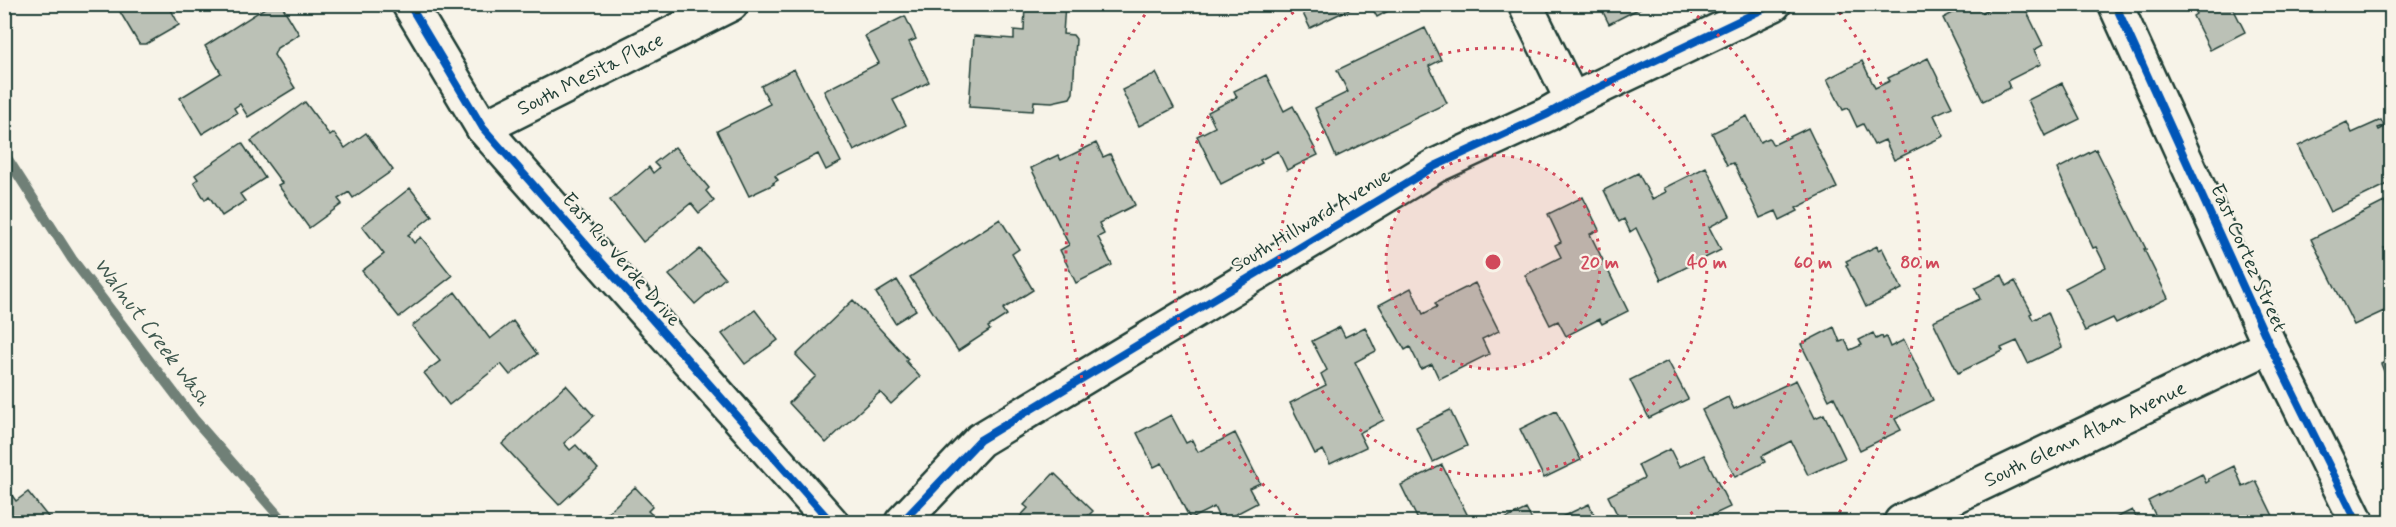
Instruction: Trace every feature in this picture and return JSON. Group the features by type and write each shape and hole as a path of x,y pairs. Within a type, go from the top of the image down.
{"street":[{"name":"East Rio Verde Drive","path":"409,4 483,128 831,522"},
{"name":"South Mesita Place","path":"483,128 730,4"},
{"path":"1525,4 1572,100"},
{"name":"South Hillward Avenue","path":"902,522 980,440 1435,166 1548,114 1572,100 1774,4"},
{"name":"East Cortez Street","path":"2115,4 2270,346 2357,522"},
{"name":"South Glenn Alan Avenue","path":"1901,522 2270,346"}],"building":[{"path":"133,4 168,4 179,25 146,44 139,44 120,12"},
{"path":"271,4 281,4 299,34 277,48 274,55 295,88 248,117 240,104 234,108 237,113 202,134 180,98 221,73 205,46"},
{"path":"1025,4 1065,4 1063,34 1073,35 1076,39 1073,93 1070,98 1052,102 1034,101 1033,111 969,107 974,36 1014,39 1014,30 1024,31"},
{"path":"1360,4 1310,28 1299,5"},
{"path":"1367,4 1401,4 1377,17 1371,6 1368,7"},
{"path":"1599,4 1648,4 1609,24"},
{"path":"1970,4 1976,4 1981,13 1998,4 2023,4 2043,45 2034,50 2041,64 2007,81 2010,88 1983,101 1943,18"},
{"path":"2206,4 2231,4 2245,32 2210,50 2193,16 2196,14 2195,10"},
{"path":"905,16 916,39 909,42 929,82 893,100 906,125 854,151 824,91 879,63 865,36"},
{"path":"1425,28 1441,60 1429,66 1447,103 1336,157 1315,108 1348,92 1337,70"},
{"path":"1928,58 1952,107 1934,115 1944,136 1894,160 1885,140 1874,145 1863,124 1857,127 1848,108 1843,110 1827,79 1862,61 1875,88 1890,81 1888,78"},
{"path":"794,69 841,162 826,170 818,154 775,176 778,180 774,184 749,196 717,131 770,104 761,86"},
{"path":"1156,73 1174,108 1139,126 1122,90"},
{"path":"1266,75 1284,111 1293,106 1318,155 1287,170 1278,151 1260,160 1262,163 1221,184 1197,136 1215,127 1208,112 1237,97 1234,91"},
{"path":"2062,83 2080,119 2045,136 2028,100"},
{"path":"305,102 330,136 334,133 345,148 366,133 393,170 353,198 349,192 338,199 342,204 309,228 278,185 282,183 251,141"},
{"path":"1747,116 1760,142 1769,138 1773,145 1808,128 1837,188 1796,208 1798,211 1780,220 1776,211 1760,218 1735,166 1733,163 1727,165 1712,133"},
{"path":"2381,120 2384,126 2378,128 2379,130 2389,125 2392,131 2392,182 2330,212 2298,146 2347,122 2352,133"},
{"path":"242,143 265,178 240,194 245,201 222,216 209,196 205,200 194,182 198,179 195,175"},
{"path":"1096,143 1103,157 1110,154 1135,205 1099,223 1104,234 1098,237 1112,265 1076,283 1060,250 1069,245 1031,168 1058,155 1061,160"},
{"path":"675,147 709,188 706,191 714,201 699,213 691,203 643,242 610,200 649,167 653,173 659,168 654,163"},
{"path":"2096,149 2168,298 2116,323 2113,318 2085,331 2065,288 2106,267 2096,247 2093,248 2057,169"},
{"path":"1706,167 1730,216 1709,227 1721,250 1661,280 1636,228 1630,232 1624,219 1619,222 1604,190 1638,173 1652,199 1666,192 1664,188"},
{"path":"410,188 432,216 408,235 414,243 421,237 452,276 399,317 362,271 384,254 362,226"},
{"path":"1583,197 1599,230 1590,234 1628,311 1602,324 1599,319 1566,336 1558,321 1550,325 1525,275 1561,257 1555,245 1561,242 1548,214"},
{"path":"2384,202 2392,217 2392,245 2384,248 2392,262 2392,327 2384,311 2354,325 2311,239"},
{"path":"1000,219 1019,249 1012,254 1033,290 1003,309 1007,315 988,327 990,330 958,351 910,277"},
{"path":"1877,246 1878,250 1882,248 1902,289 1866,307 1846,261"},
{"path":"700,249 725,278 695,304 669,275"},
{"path":"2002,275 2007,286 2015,281 2032,313 2030,314 2033,320 2048,312 2062,347 2028,363 2017,341 2001,348 2003,351 1958,373 1933,321 1980,299 1975,288"},
{"path":"897,280 916,310 895,323 876,293"},
{"path":"1475,283 1499,331 1482,339 1489,354 1439,379 1432,364 1421,369 1410,347 1405,350 1379,305 1411,288 1423,314 1437,307 1435,303"},
{"path":"455,292 490,339 513,321 537,354 510,375 501,364 449,405 424,373 440,361 412,326"},
{"path":"853,300 908,359 906,361 920,377 891,404 880,392 826,443 789,403 816,376 796,355"},
{"path":"755,310 778,340 745,364 722,334"},
{"path":"1340,327 1345,337 1365,327 1376,351 1355,362 1384,420 1359,433 1366,447 1330,464 1323,450 1315,454 1290,403 1326,385 1321,374 1327,370 1312,341"},
{"path":"1834,327 1840,342 1845,340 1850,350 1862,345 1859,340 1873,333 1876,339 1886,337 1890,347 1904,340 1933,400 1895,419 1901,430 1860,450 1834,397 1829,400 1801,344"},
{"path":"2392,359 2392,390 2386,387 2386,376 2381,364"},
{"path":"1668,361 1688,399 1649,418 1630,380"},
{"path":"1796,380 1815,418 1824,414 1845,458 1808,475 1791,441 1762,456 1765,462 1735,477 1702,410 1728,397 1734,409"},
{"path":"566,385 594,416 564,443 570,450 576,445 598,469 559,505 502,444"},
{"path":"1450,410 1467,446 1433,462 1416,427"},
{"path":"1556,411 1581,460 1544,478 1520,429"},
{"path":"1171,415 1186,443 1192,440 1198,452 1235,433 1260,483 1249,488 1257,503 1221,522 1214,507 1190,519 1162,463 1154,467 1137,433"},
{"path":"1670,449 1679,467 1704,455 1730,507 1698,522 1621,522 1608,496 1644,478 1638,465"},
{"path":"1442,465 1471,522 1419,522 1401,485"},
{"path":"2234,466 2243,487 2256,481 2276,522 2252,522 2249,517 2239,522 2159,522 2148,501 2202,474 2206,483 2208,479"},
{"path":"1054,473 1093,511 1082,522 1015,522 1028,508 1024,505"},
{"path":"635,487 653,506 648,511 660,522 598,522"},
{"path":"28,492 52,522 4,522 4,499 11,494 16,501"},
{"path":"1589,504 1598,522 1551,522"},
{"path":"1526,509 1533,522 1499,522"},
{"path":"2132,510 2139,522 2108,522"}],"waterway":[{"name":"Walnut Creek Wash","path":"4,153 72,259 194,419 284,522"}],"cycle path":[{"path":"409,4 483,128 831,522"},
{"path":"902,522 980,440 1435,166 1548,114 1572,100 1774,4"},
{"path":"2115,4 2270,346 2357,522"}]}
